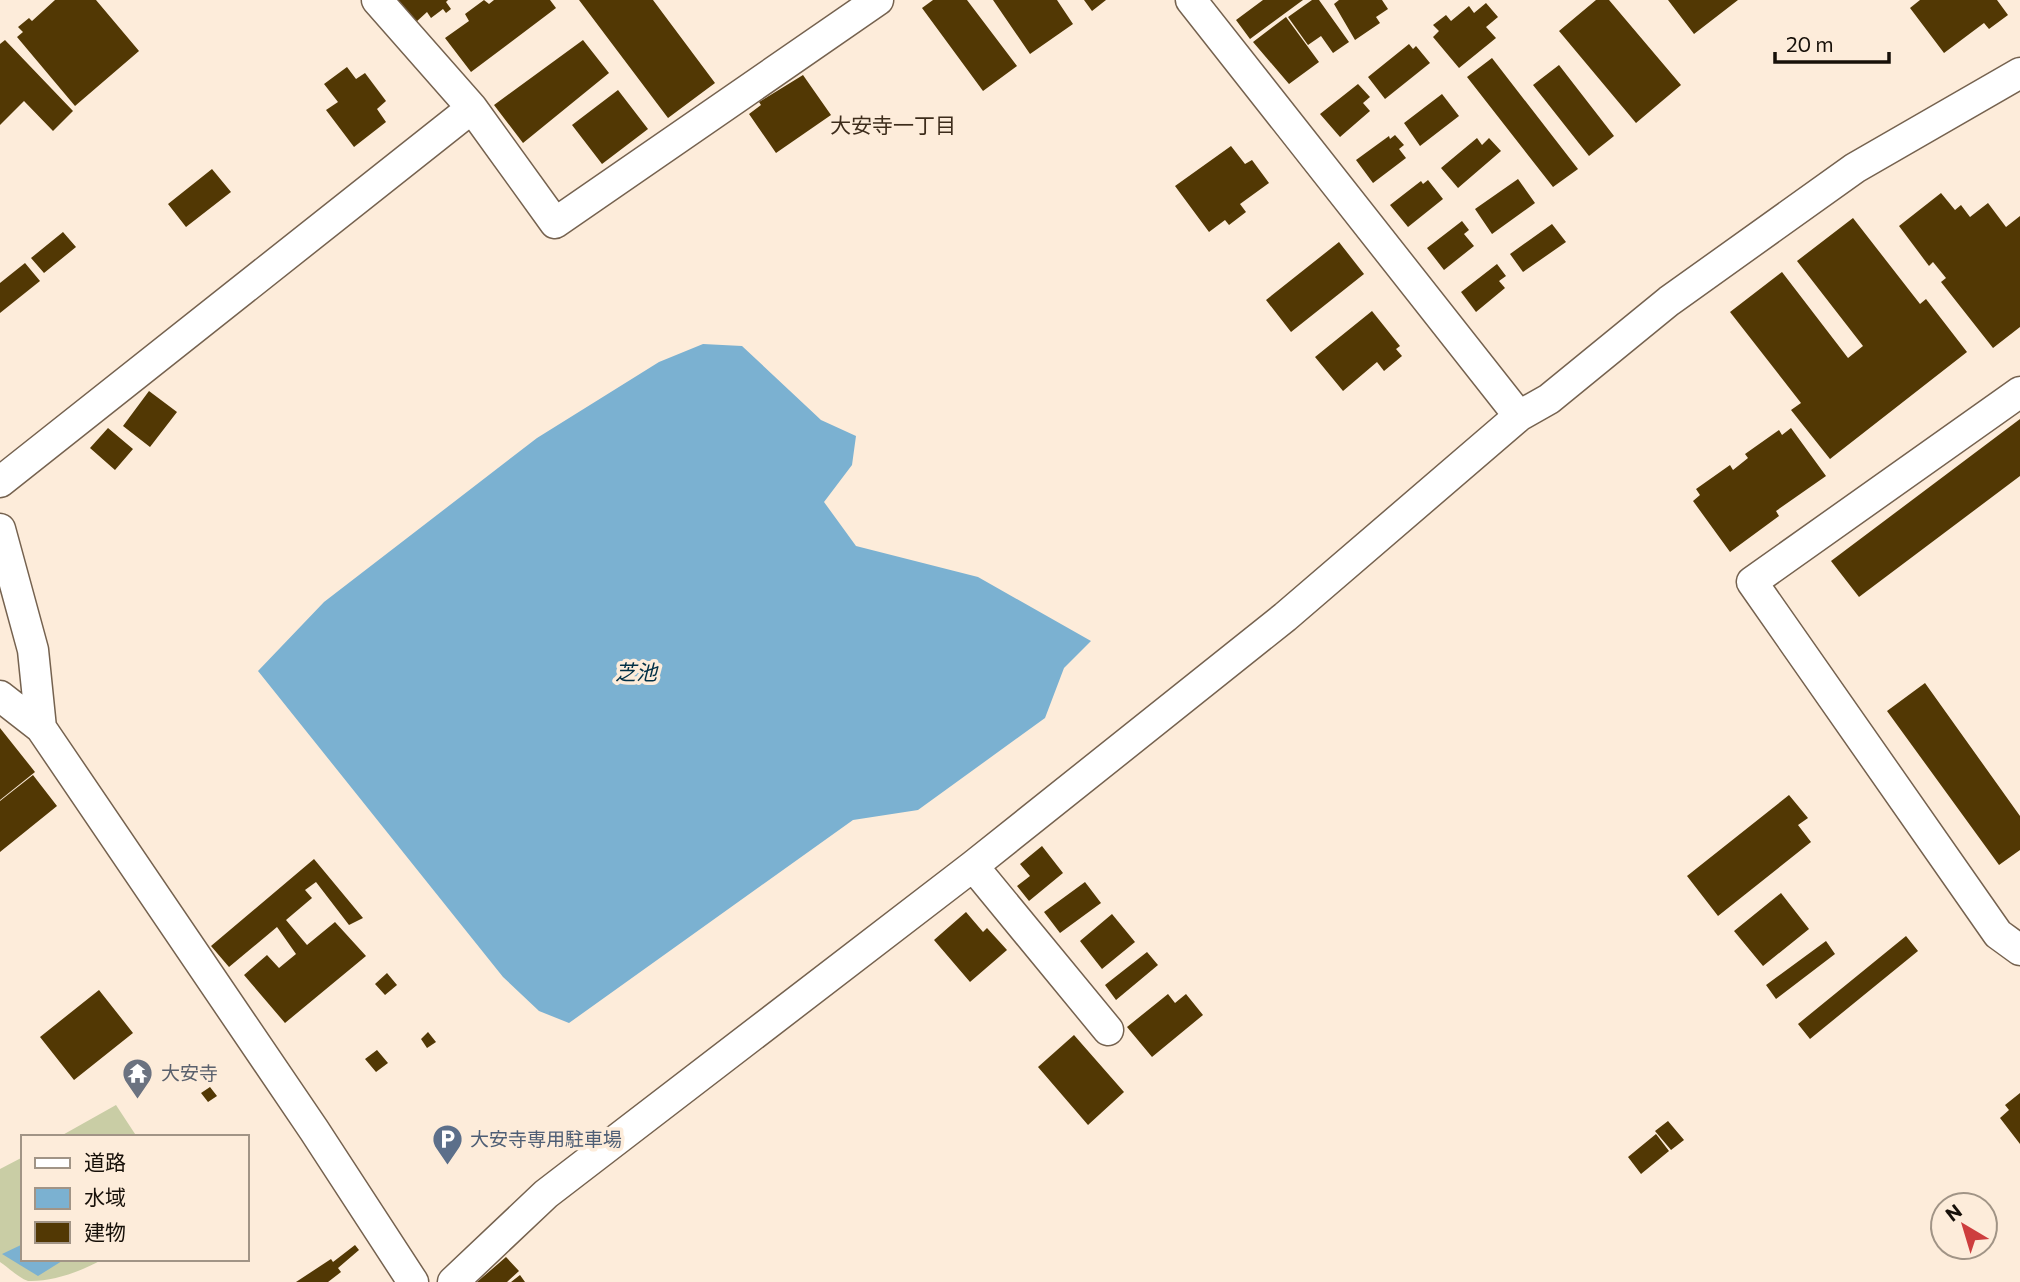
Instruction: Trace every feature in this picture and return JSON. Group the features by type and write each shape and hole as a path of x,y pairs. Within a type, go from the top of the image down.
{"street":[{"path":"377,0 472,108 555,223 878,0"},
{"path":"1191,0 1520,416"},
{"path":"453,1282 546,1194 973,866 1285,617 1520,416 1549,399 1669,301 1855,168 2020,73"},
{"path":"0,482 472,108"},
{"path":"2020,392 1752,582 1998,934 2020,950"},
{"path":"0,529 33,650 41,728"},
{"path":"0,696 41,728 314,1130 413,1282"},
{"path":"973,866 1108,1030"}],"green space":[{"path":"116,1105 136,1135 63,1135"},
{"path":"21,1158 21,1261 99,1261 67,1275 37,1281 25,1280 0,1262 0,1169"}],"water":[{"name":"芝池","path":"703,344 742,346 821,420 856,436 852,465 824,502 856,546 978,577 1091,641 1064,668 1045,718 918,810 853,820 569,1023 539,1011 503,977 258,671 324,602 537,438 659,362"},
{"path":"21,1245 21,1261 62,1261 38,1276 2,1254"}],"building":[{"path":"55,0 96,0 139,51 75,106 17,37 23,32 18,27 29,18 32,21"},
{"path":"396,0 448,0 446,2 451,9 446,13 443,9 431,18 427,12 415,23"},
{"path":"484,0 489,4 494,0 550,0 556,8 471,72 445,38 469,21 465,14"},
{"path":"579,0 653,0 715,83 668,118"},
{"path":"933,0 967,0 1017,66 983,91 922,8"},
{"path":"993,0 1057,0 1073,24 1030,54"},
{"path":"1084,0 1106,0 1092,11"},
{"path":"1263,0 1303,0 1250,39 1236,20"},
{"path":"1312,0 1319,0 1349,42 1333,53 1321,36 1308,45 1288,17"},
{"path":"1339,0 1382,0 1388,9 1376,17 1380,23 1355,40 1334,4"},
{"path":"1596,0 1609,0 1681,85 1636,123 1559,31"},
{"path":"1668,0 1738,0 1694,34"},
{"path":"1920,0 1997,0 2008,15 1989,29 1984,23 1944,53 1910,8"},
{"path":"1486,3 1498,17 1486,27 1496,38 1459,68 1433,37 1439,31 1433,25 1446,15 1451,21 1469,6 1474,13"},
{"path":"1286,17 1319,62 1289,84 1253,42"},
{"path":"5,40 73,111 53,131 24,101 0,125 0,44"},
{"path":"583,40 609,73 523,143 494,105"},
{"path":"1409,44 1413,49 1416,46 1430,63 1385,99 1368,77"},
{"path":"1492,58 1578,169 1553,187 1467,77"},
{"path":"1559,65 1614,136 1589,156 1533,85"},
{"path":"347,67 356,79 365,73 386,101 377,109 386,122 354,147 326,110 338,102 324,84"},
{"path":"803,75 831,115 776,153 749,114 761,105 759,102"},
{"path":"1358,84 1370,97 1363,103 1370,111 1340,137 1320,114"},
{"path":"618,90 648,129 602,164 572,125"},
{"path":"1442,94 1459,116 1420,146 1404,123"},
{"path":"1395,135 1404,145 1399,149 1406,158 1373,183 1356,160 1389,136 1390,139"},
{"path":"1477,138 1482,145 1489,138 1501,151 1458,188 1441,168"},
{"path":"1231,146 1245,164 1252,160 1269,183 1240,204 1246,212 1229,225 1225,220 1209,232 1175,186"},
{"path":"212,169 231,192 186,227 168,204"},
{"path":"1518,179 1535,203 1492,234 1475,209"},
{"path":"1428,180 1443,199 1408,227 1390,205 1421,181 1423,184"},
{"path":"1941,193 1955,210 1961,205 1970,217 1988,203 2006,227 2020,216 2020,327 1993,348 1941,282 1946,278 1933,262 1929,266 1899,226"},
{"path":"1853,218 1920,304 1926,299 1967,352 1830,459 1791,410 1801,403 1730,312 1782,272 1848,358 1863,346 1797,261"},
{"path":"1462,221 1469,230 1464,234 1474,246 1444,270 1427,248"},
{"path":"1552,224 1566,242 1523,272 1510,254"},
{"path":"63,232 76,247 44,273 31,258"},
{"path":"1339,242 1364,274 1291,332 1266,300"},
{"path":"25,263 40,281 0,313 0,283"},
{"path":"1497,264 1506,276 1499,281 1505,288 1476,312 1461,292"},
{"path":"1372,311 1400,346 1396,349 1402,356 1384,371 1377,362 1343,391 1315,357"},
{"path":"149,391 177,412 150,447 123,426"},
{"path":"2020,419 2020,476 1859,597 1831,561"},
{"path":"108,428 133,449 115,470 90,448"},
{"path":"1791,428 1826,476 1776,511 1779,516 1730,552 1693,501 1700,495 1696,489 1730,465 1733,470 1748,458 1745,454 1779,430 1782,435"},
{"path":"1925,683 2020,816 2020,850 1999,865 1887,711"},
{"path":"0,728 35,772 0,800"},
{"path":"33,775 57,806 0,852 0,801"},
{"path":"1789,795 1808,818 1798,825 1811,842 1718,916 1687,876"},
{"path":"1042,846 1063,873 1029,901 1017,886 1030,876 1020,864"},
{"path":"314,859 363,918 349,925 316,882 305,890 312,898 286,920 307,945 335,922 366,956 285,1023 244,975 267,955 279,968 296,954 277,927 229,967 211,946"},
{"path":"1085,882 1101,903 1060,933 1044,912"},
{"path":"1781,893 1809,929 1763,966 1734,931"},
{"path":"966,912 983,932 987,928 1007,950 970,982 934,940"},
{"path":"1112,914 1135,942 1102,969 1080,941"},
{"path":"1906,936 1918,951 1810,1039 1798,1024"},
{"path":"1826,941 1835,954 1776,999 1766,985"},
{"path":"1147,952 1158,965 1116,1000 1105,985"},
{"path":"387,973 397,985 385,995 375,984"},
{"path":"99,990 133,1033 74,1080 40,1037"},
{"path":"1168,994 1175,1003 1186,994 1203,1015 1152,1057 1127,1027"},
{"path":"428,1032 436,1042 427,1048 421,1039"},
{"path":"1074,1035 1124,1092 1088,1125 1038,1067"},
{"path":"377,1050 388,1063 376,1072 365,1059"},
{"path":"210,1087 217,1096 208,1102 201,1093"},
{"path":"2020,1093 2020,1144 2000,1118 2009,1110 2005,1105"},
{"path":"1668,1121 1684,1140 1671,1150 1655,1131"},
{"path":"1656,1134 1669,1151 1641,1174 1628,1157"},
{"path":"355,1245 359,1250 338,1268 341,1272 328,1282 296,1282 331,1259 333,1262"},
{"path":"506,1257 519,1271 507,1282 477,1282"},
{"path":"520,1275 525,1282 511,1282"}],"place":[{"name":"大安寺","path":"138,1100"},
{"name":"大安寺専用駐車場","path":"447,1166"}],"district":[{"name":"大安寺一丁目","path":"893,126"}]}
